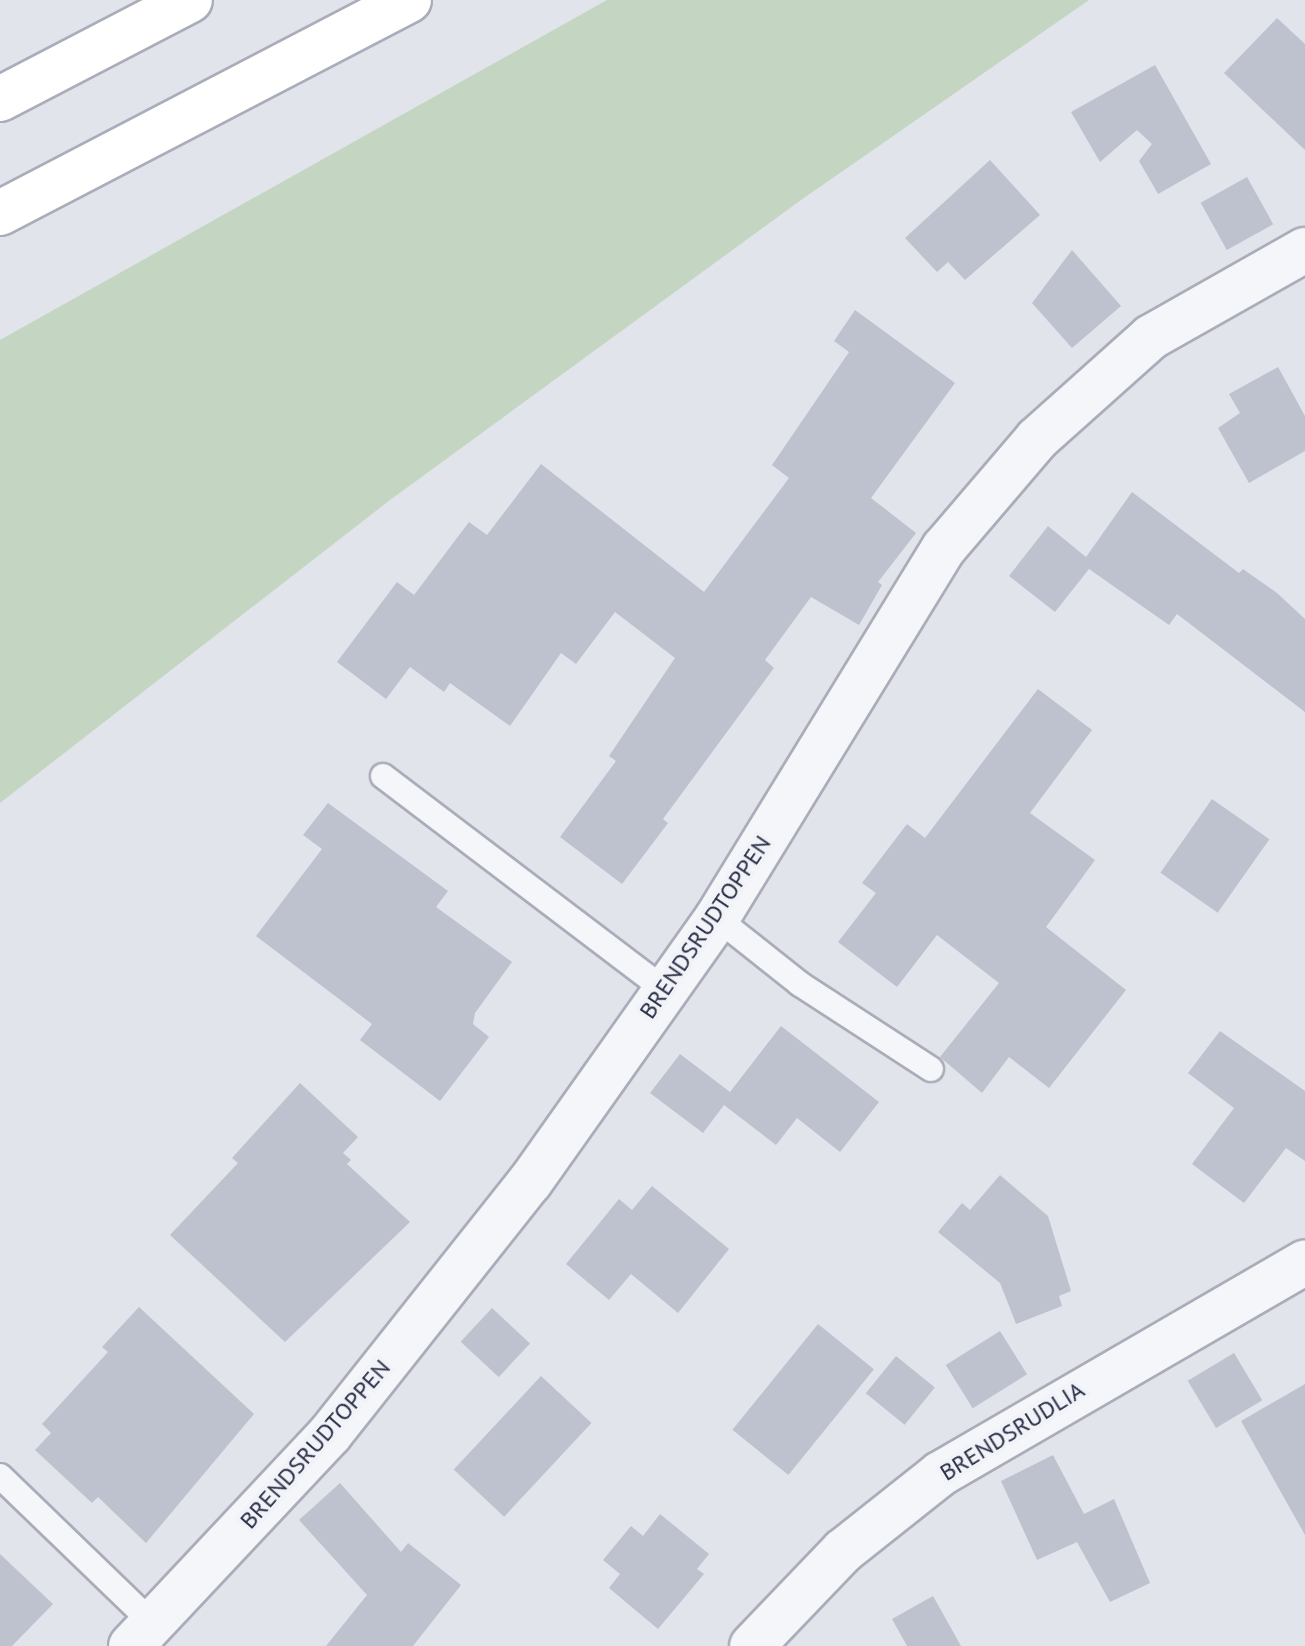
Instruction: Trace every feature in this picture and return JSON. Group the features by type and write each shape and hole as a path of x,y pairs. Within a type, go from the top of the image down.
{"highway":[{"path":"0,99 190,0"},
{"path":"0,213 409,0"}],"street":[{"name":"BRENDSRUDTOPPEN","path":"142,1635 330,1434 530,1182 717,918 944,548 1037,439 1151,337 1305,250"},
{"name":"BRENDSRUDLIA","path":"752,1646 843,1551 940,1474 1305,1262"}],"lane":[{"path":"383,776 664,989"},
{"path":"717,918 800,984 931,1069"},
{"path":"0,1476 142,1635"}],"green space":[{"path":"607,0 1089,0 801,200 390,500 0,803 0,340"}],"building":[{"path":"1277,18 1305,44 1305,150 1224,73"},
{"path":"1155,65 1211,164 1158,194 1139,161 1152,144 1137,130 1100,162 1071,112"},
{"path":"990,160 1040,215 965,280 948,262 937,272 905,238"},
{"path":"1247,177 1273,224 1227,250 1201,203"},
{"path":"1072,250 1121,306 1072,348 1032,303"},
{"path":"855,310 955,383 871,498 916,533 878,582 882,585 859,625 811,597 765,660 774,668 663,819 668,823 622,884 560,837 616,761 609,756 675,658 615,612 576,664 561,653 510,726 450,683 444,692 410,667 386,699 337,662 397,582 414,595 469,522 487,535 541,464 704,592 789,478 772,465 849,352 834,341"},
{"path":"1278,367 1305,416 1305,451 1249,483 1218,428 1240,413 1229,394"},
{"path":"1132,492 1239,573 1243,569 1277,593 1305,619 1305,712 1177,614 1169,625 1089,569 1055,612 1009,576 1048,526 1086,557"},
{"path":"1038,689 1092,730 1030,813 1095,860 1046,927 1126,990 1049,1088 1009,1057 982,1093 940,1057 999,983 937,935 897,987 838,942 876,893 862,883 907,824 925,838"},
{"path":"1212,799 1269,839 1218,913 1160,873"},
{"path":"328,803 448,891 436,907 512,962 475,1013 473,1024 489,1037 440,1101 360,1040 372,1024 256,936 322,849 303,835"},
{"path":"781,1026 879,1102 840,1152 797,1118 776,1145 724,1105 703,1133 650,1093 680,1054 730,1092"},
{"path":"1220,1031 1305,1091 1305,1161 1286,1148 1244,1203 1192,1164 1234,1108 1188,1073"},
{"path":"300,1083 358,1137 343,1153 351,1160 347,1164 410,1222 285,1342 170,1235 238,1163 232,1158"},
{"path":"1000,1175 1048,1216 1071,1291 1059,1296 1062,1306 1016,1324 1000,1283 938,1232 962,1203 970,1210"},
{"path":"652,1186 729,1249 678,1313 631,1274 609,1300 566,1264 619,1199 632,1210"},
{"path":"139,1307 254,1414 146,1543 98,1497 92,1503 35,1450 51,1433 42,1424 108,1352 102,1347"},
{"path":"492,1308 530,1343 499,1377 461,1342"},
{"path":"818,1324 874,1369 788,1475 732,1430"},
{"path":"1000,1331 1027,1374 973,1408 946,1365"},
{"path":"1234,1353 1262,1400 1216,1428 1188,1381"},
{"path":"896,1356 935,1387 905,1425 866,1393"},
{"path":"541,1376 591,1423 504,1517 454,1470"},
{"path":"1305,1384 1305,1535 1241,1421"},
{"path":"1053,1455 1084,1514 1114,1499 1150,1583 1110,1602 1077,1542 1037,1560 1001,1481"},
{"path":"340,1483 401,1552 408,1543 461,1585 413,1646 326,1646 367,1595 299,1520"},
{"path":"660,1514 709,1554 697,1569 704,1574 658,1629 609,1588 620,1574 603,1560 631,1526 643,1536"},
{"path":"0,1554 53,1604 12,1646 0,1646"},
{"path":"933,1596 961,1646 907,1646 892,1619"}]}
